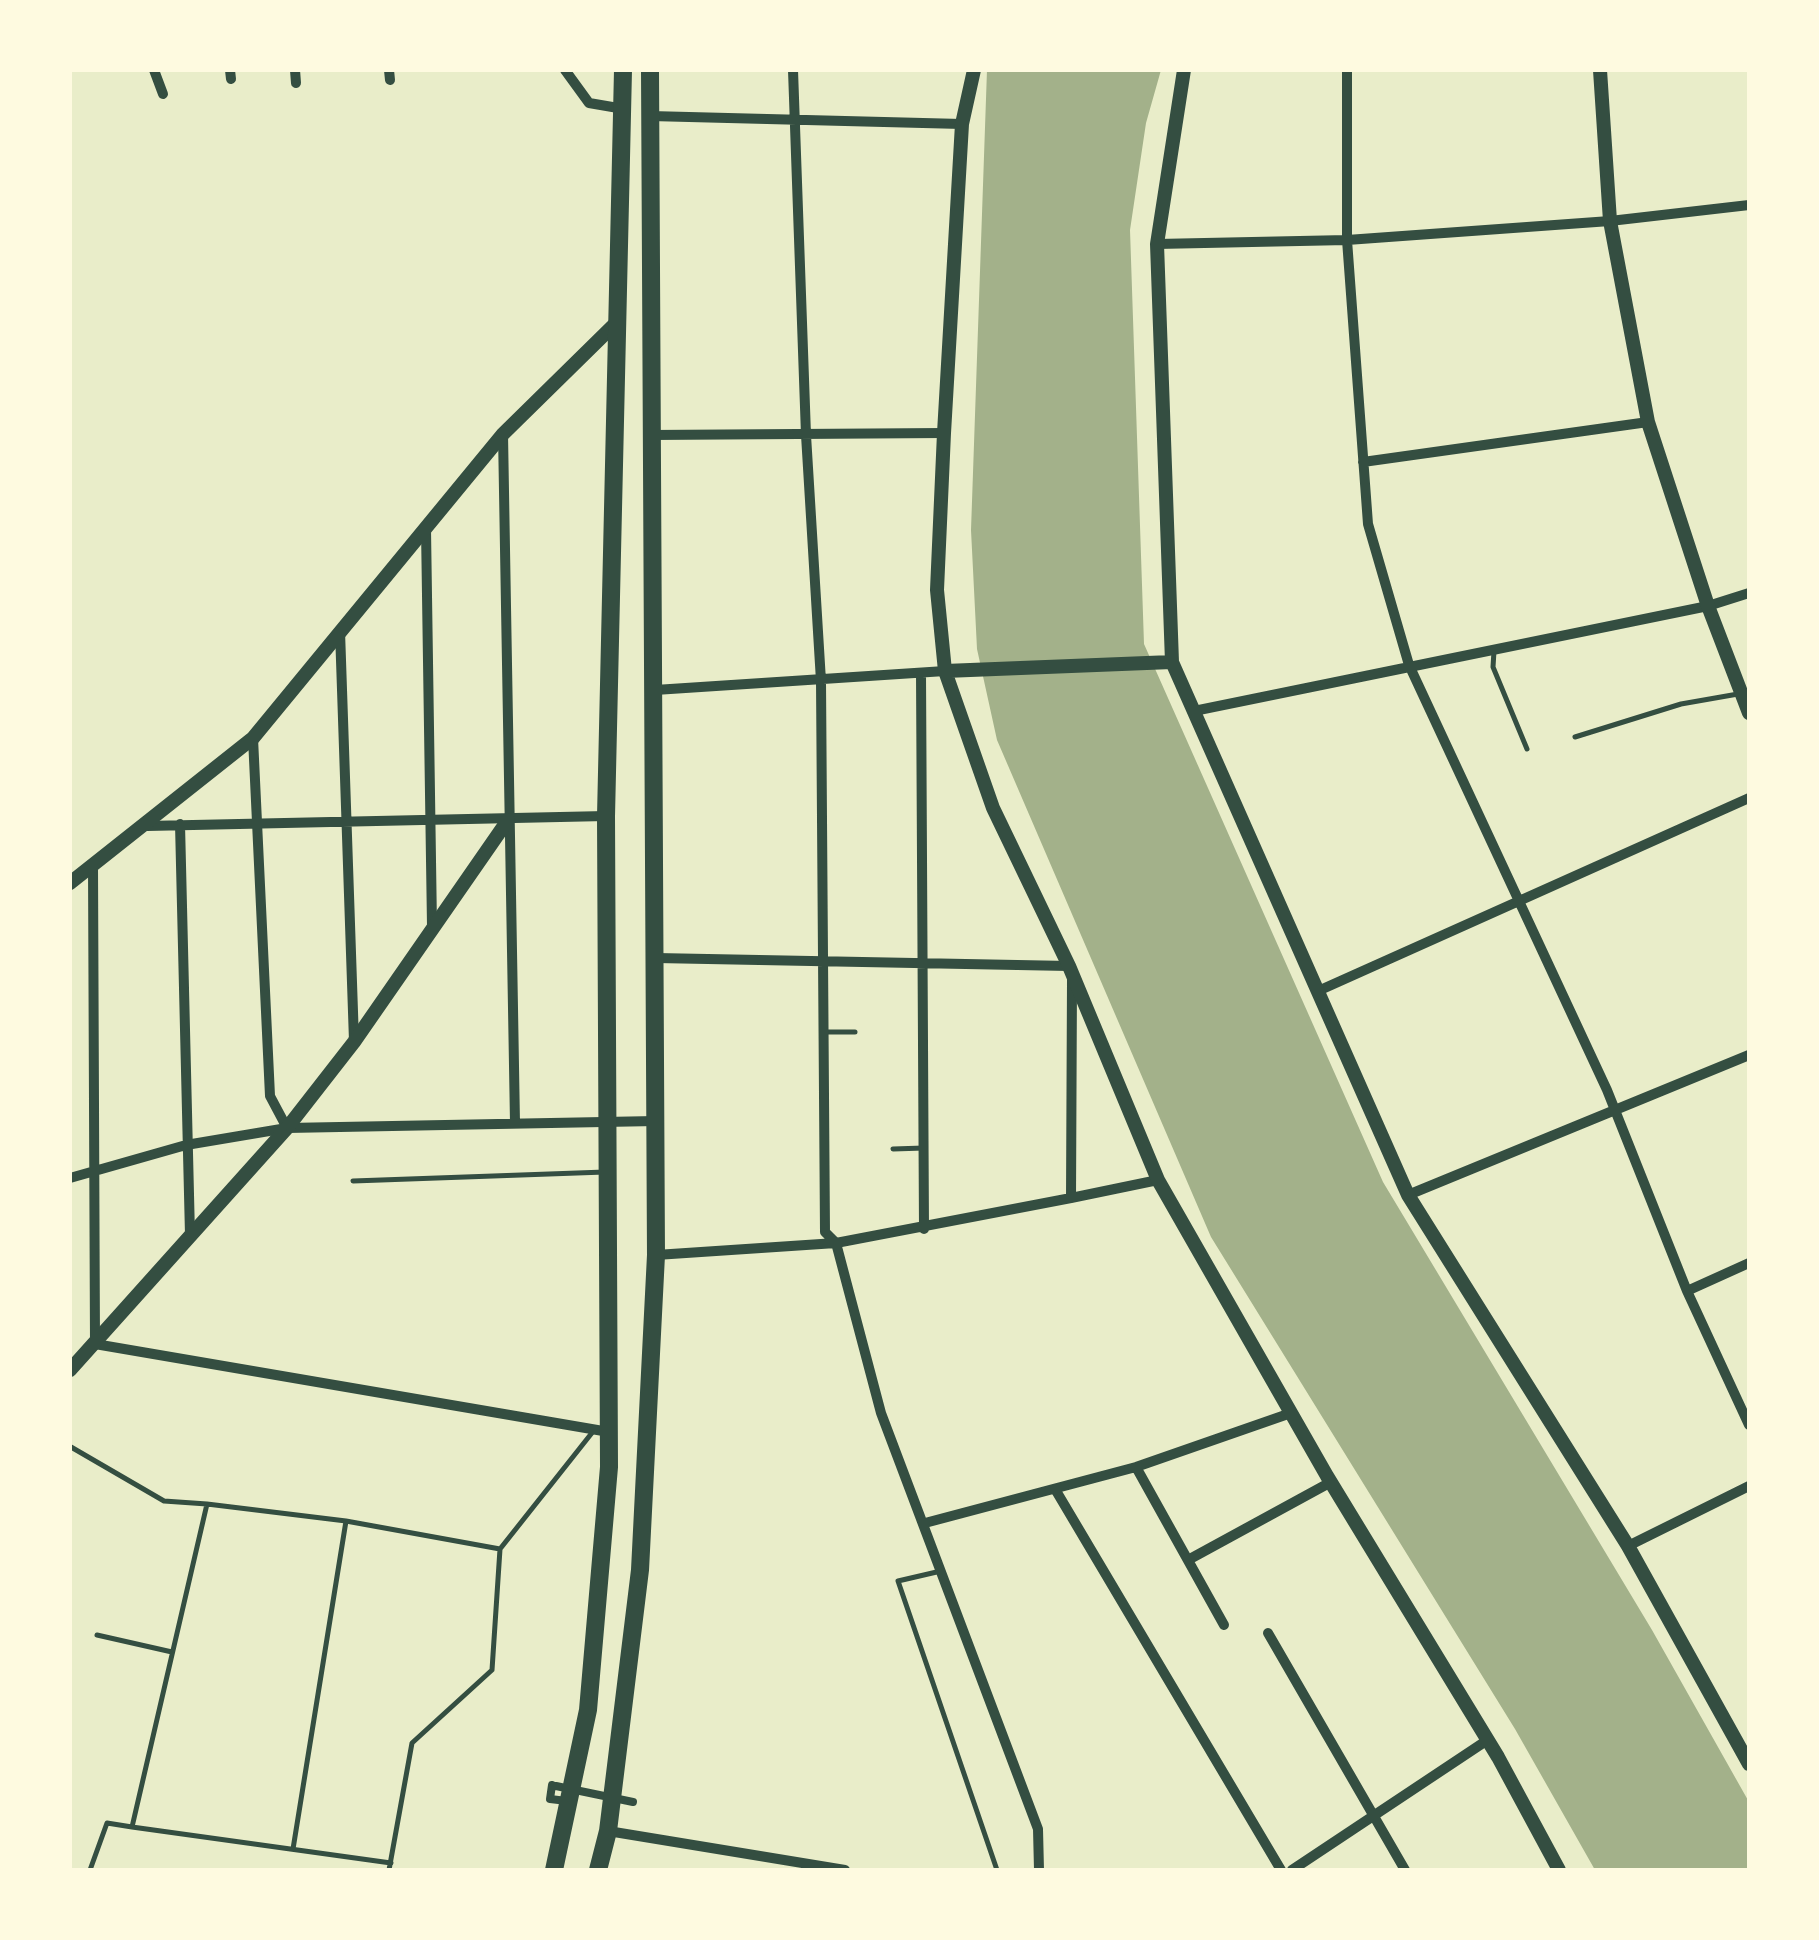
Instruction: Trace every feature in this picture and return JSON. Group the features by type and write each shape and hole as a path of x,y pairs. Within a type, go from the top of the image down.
{"main road":[{"path":"554,1870 559,1791 588,1710 602,1430 608,1172 606,816 623,70"},
{"path":"598,1870 608,1831 640,1570 656,1254 650,70"}],"street":[{"path":"154,70 163,94"},
{"path":"295,70 296,83"},
{"path":"566,70 589,103 624,109"},
{"path":"794,70 806,434 822,681 820,961 825,1232 836,1243 881,1412 944,1570 1038,1828 1039,1870"},
{"path":"974,70 962,124 944,433 937,590 946,671 994,808 1070,970 1158,1180 1558,1870"},
{"path":"1184,70 1157,244 1172,662 1408,1195 1628,1546 1749,1764"},
{"path":"1347,70 1347,240 1368,524 1408,665 1614,1108 1687,1290 1749,1426"},
{"path":"1600,70 1610,221 1648,422 1708,606 1749,713"},
{"path":"650,116 962,124"},
{"path":"1157,244 1347,240 1610,221 1749,204"},
{"path":"70,883 147,826 252,738 503,434 619,320"},
{"path":"1364,462 1648,422"},
{"path":"650,435 944,433"},
{"path":"503,434 515,1123"},
{"path":"426,528 432,926"},
{"path":"1194,711 1708,606 1749,593"},
{"path":"340,631 354,1042"},
{"path":"655,690 1152,659 1172,662"},
{"path":"922,673 924,1228"},
{"path":"252,738 260,822 270,1096 287,1128"},
{"path":"1318,991 1516,899 1749,798"},
{"path":"147,826 606,816"},
{"path":"70,1370 287,1128 354,1042 508,820"},
{"path":"180,824 190,1235"},
{"path":"92,866 95,1344"},
{"path":"656,958 1070,970"},
{"path":"1070,970 1070,1198"},
{"path":"1408,1195 1749,1055"},
{"path":"70,1178 186,1146 287,1128 656,1120"},
{"path":"656,1254 836,1243 1158,1180"},
{"path":"1687,1290 1749,1263"},
{"path":"95,1344 602,1430"},
{"path":"925,1523 1136,1467 1291,1413"},
{"path":"1136,1467 1224,1625"},
{"path":"1188,1560 1331,1482"},
{"path":"1628,1546 1749,1486"},
{"path":"1055,1489 1281,1870"},
{"path":"1268,1633 1405,1870"},
{"path":"1292,1870 1373,1812 1486,1740"},
{"path":"559,1791 633,1802"},
{"path":"608,1831 844,1870"}],"lane":[{"path":"1494,648 1493,667 1527,749"},
{"path":"1575,737 1680,704 1741,693"},
{"path":"821,1032 855,1032"},
{"path":"893,1149 924,1148"},
{"path":"353,1181 608,1172"},
{"path":"90,1870 108,1823 390,1866 412,1742 492,1670 500,1549 602,1430"},
{"path":"71,1447 164,1501 346,1521 500,1549"},
{"path":"132,1827 207,1504"},
{"path":"293,1849 346,1521"},
{"path":"944,1570 898,1581 997,1870"},
{"path":"97,1635 172,1652"}],"shaded area":[{"path":"987,70 1161,70 1146,123 1130,230 1144,644 1383,1182 1652,1630 1749,1802 1749,1870 1595,1870 1515,1729 1211,1237 997,740 977,649 971,530"}]}
